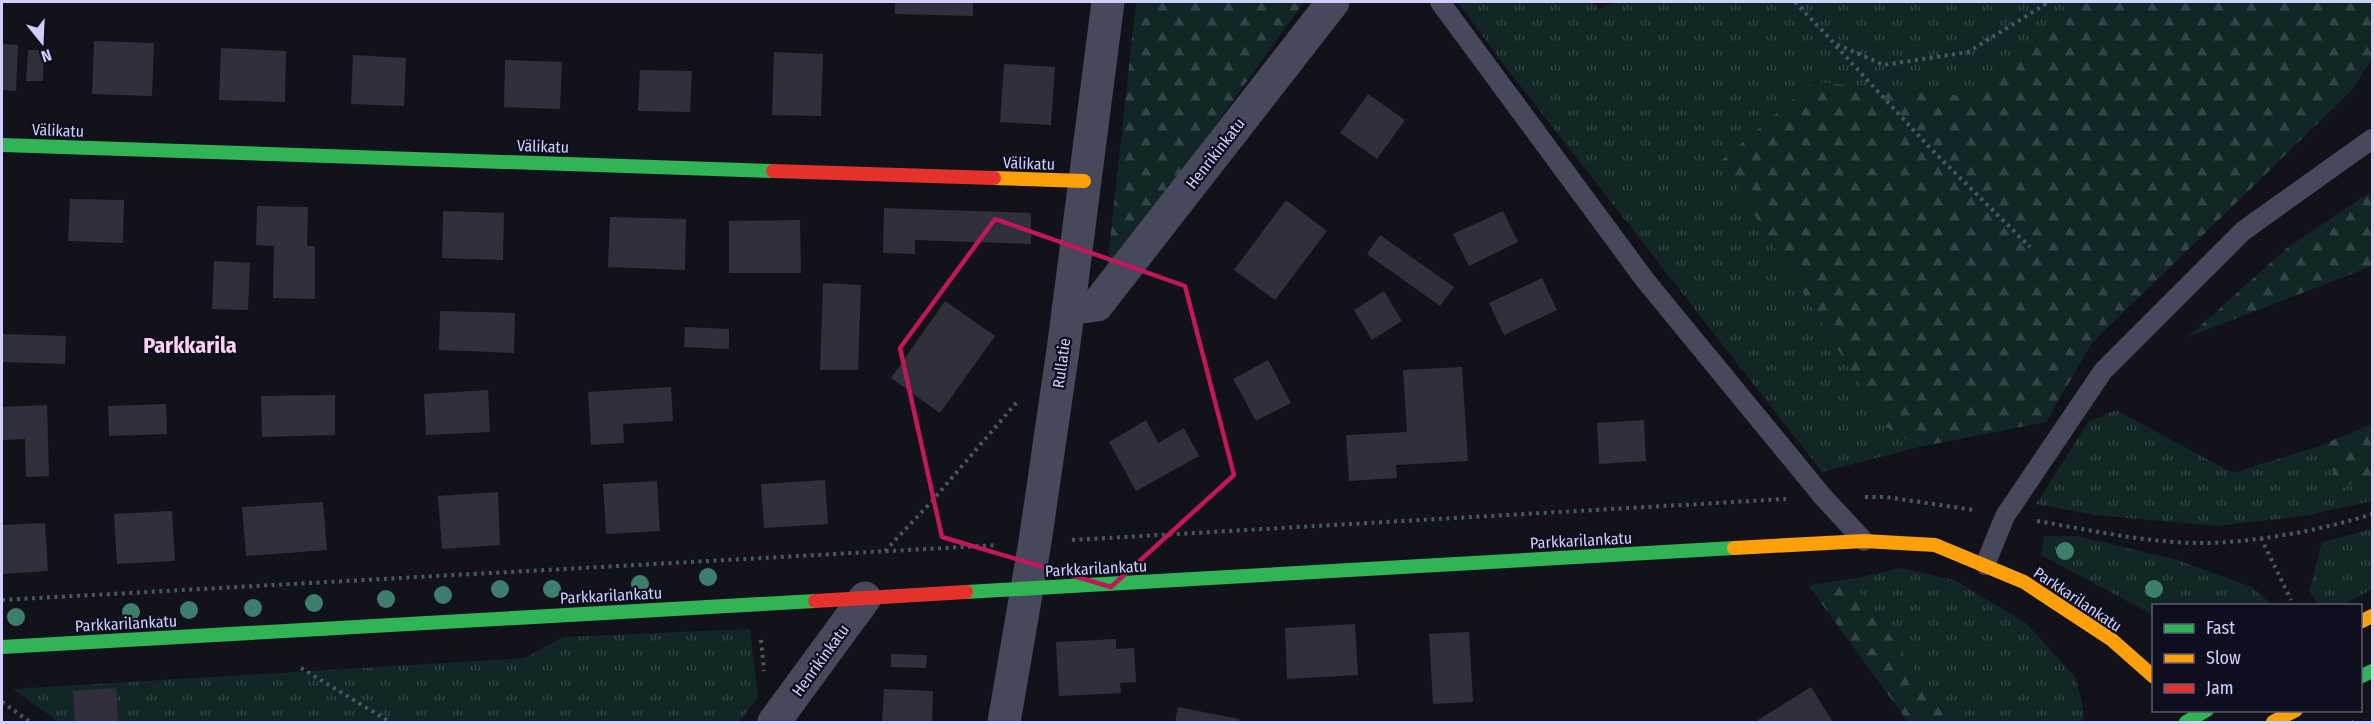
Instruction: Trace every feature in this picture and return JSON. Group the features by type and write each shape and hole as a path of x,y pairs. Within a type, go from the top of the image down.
{"street":[{"name":"Rullatie","path":"1004,723 1026,588 1083,307 1084,181 1108,2"},
{"name":"Henrikinkatu","path":"1083,307 1333,2"},
{"name":"Välikatu","path":"2,145 1084,181"},
{"name":"Parkkarilankatu","path":"2,647 1864,541 1935,544 2024,582 2112,640 2152,675"},
{"name":"Henrikinkatu","path":"774,723 865,598"},
{"path":"2273,723 2294,712"}],"lane":[{"path":"1440,2 1645,280 1824,498 1864,541"},
{"path":"1985,565 2005,516 2103,371 2243,231 2373,139"}],"path":[{"path":"1794,2 1931,148 2031,247"},
{"path":"1834,43 1884,65 1968,52 2049,2"},
{"path":"884,551 933,501 1021,397"},
{"path":"2261,538 2290,600"},
{"path":"2,600 1035,542"},
{"path":"296,665 390,723"},
{"path":"2,702 30,723"}],"highlighted area":[{"path":"995,219 1185,286 1234,475 1111,587 942,537 900,348"}],"green space":[{"path":"1136,2 1304,2 1106,277"},
{"path":"1458,2 1593,2 1599,9 1615,2 2087,2 1964,96 1813,82 1886,427 1919,447 1822,472 1500,60"},
{"path":"2087,2 2372,2 2372,59 2352,90 2092,343 2046,422 1919,447 1886,427 1721,161 1813,82 1964,96"},
{"path":"2372,191 2372,266 2188,337 2288,247"},
{"path":"2116,410 2233,473 2319,446 2341,488 2372,477 2372,501 2305,516 2217,526 2095,515 2036,504 2089,421"},
{"path":"2372,424 2372,477 2341,488 2319,446"},
{"path":"2372,529 2372,589 2345,604 2318,604 2309,592 2322,542"},
{"path":"2044,536 2077,536 2174,559 2252,587 2271,604 2152,604 2152,614 2041,555"},
{"path":"1901,568 1954,580 2026,623 2076,678 2084,713 2082,722 1950,722 1851,579"},
{"path":"1851,579 1950,722 1908,722 1808,585"},
{"path":"750,629 758,698 739,722 59,722 13,689 525,658 563,637"}],"building":[{"path":"895,2 973,2 973,16 895,14"},
{"path":"94,41 154,43 152,96 92,94"},
{"path":"2,44 18,45 16,91 2,90"},
{"path":"221,48 286,51 285,102 219,100"},
{"path":"28,50 44,50 43,81 26,81"},
{"path":"774,52 823,54 821,116 772,115"},
{"path":"353,55 406,58 404,106 351,104"},
{"path":"505,60 562,62 560,109 504,107"},
{"path":"1004,64 1055,67 1051,125 1000,122"},
{"path":"640,70 692,71 690,112 638,111"},
{"path":"1368,94 1405,120 1377,159 1340,133"},
{"path":"70,199 124,200 123,243 68,241"},
{"path":"1286,200 1327,231 1275,300 1234,270"},
{"path":"257,206 308,207 307,246 315,246 315,299 273,298 274,246 256,245"},
{"path":"884,208 1031,213 1031,244 915,240 915,254 883,253"},
{"path":"443,211 504,213 503,260 442,258"},
{"path":"1503,211 1518,242 1469,266 1453,234"},
{"path":"610,217 686,219 685,270 608,267"},
{"path":"800,220 801,273 729,273 729,221"},
{"path":"1380,235 1454,287 1440,306 1367,254"},
{"path":"214,261 250,263 248,310 212,309"},
{"path":"1542,278 1557,310 1504,335 1489,303"},
{"path":"823,283 861,285 858,370 820,370"},
{"path":"1384,291 1402,321 1372,340 1354,310"},
{"path":"945,301 995,336 940,413 891,378"},
{"path":"440,311 515,313 514,353 439,350"},
{"path":"685,327 729,329 729,349 684,347"},
{"path":"2,334 66,336 65,364 2,362"},
{"path":"1268,360 1291,403 1256,421 1233,379"},
{"path":"1462,367 1468,461 1396,465 1397,478 1349,481 1346,435 1407,432 1403,370"},
{"path":"671,387 673,421 623,424 624,443 591,445 588,392"},
{"path":"488,390 490,432 426,435 424,394"},
{"path":"335,395 335,435 262,437 261,396"},
{"path":"166,404 167,434 109,436 108,406"},
{"path":"47,405 49,476 26,477 25,439 2,440 2,407"},
{"path":"1146,420 1158,443 1184,428 1199,456 1136,491 1109,442"},
{"path":"1644,420 1646,461 1599,464 1597,423"},
{"path":"825,480 828,524 764,528 761,484"},
{"path":"657,481 660,531 606,534 603,484"},
{"path":"498,492 500,545 442,549 438,496"},
{"path":"323,502 327,550 246,556 242,507"},
{"path":"172,511 175,561 117,564 114,514"},
{"path":"45,523 48,571 2,574 2,525"},
{"path":"1355,624 1358,675 1287,679 1285,628"},
{"path":"1469,632 1473,702 1433,704 1429,634"},
{"path":"1116,639 1116,649 1134,648 1136,682 1120,683 1121,693 1059,696 1056,642"},
{"path":"891,654 927,655 926,668 891,667"},
{"path":"1811,687 1833,722 1759,722 1758,720"},
{"path":"116,688 118,722 75,722 73,691"},
{"path":"884,689 933,691 932,722 882,722"},
{"path":"1178,707 1239,719 1239,722 1175,722"}],"traffic: fast":[{"path":"2,145 773,171"},
{"path":"966,592 1734,548"},
{"path":"2,647 815,601"},
{"path":"2362,676 2372,671"},
{"path":"2186,722 2204,712"}],"traffic: slow":[{"path":"994,178 1084,181"},
{"path":"1734,548 1864,541 1935,545 2024,582 2112,640 2152,675"},
{"path":"2362,621 2372,616"},
{"path":"2273,722 2292,712"}],"traffic: jam":[{"path":"773,171 994,178"},
{"path":"815,601 966,592"}],"district":[{"name":"Parkkarila","path":"190,345"}]}
